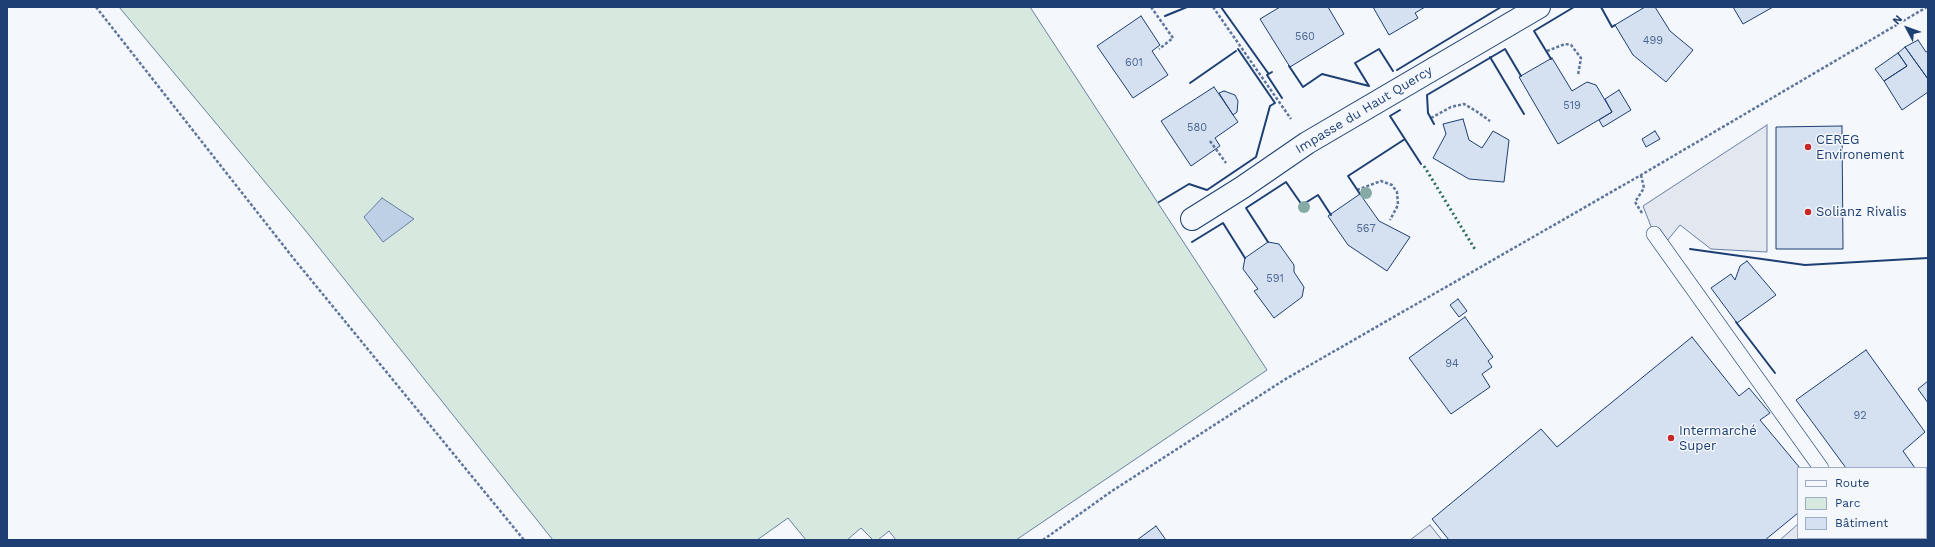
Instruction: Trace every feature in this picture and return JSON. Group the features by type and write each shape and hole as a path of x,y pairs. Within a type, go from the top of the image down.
{"street":[{"name":"Impasse du Haut Quercy","path":"1192,218 1243,187 1307,143 1539,7"}],"lane":[{"path":"1654,234 1820,467"}],"path":[{"path":"96,7 294,259 524,540"},
{"path":"1151,7 1173,38 1159,49"},
{"path":"1213,7 1280,101"},
{"path":"1043,540 1112,491 1284,380 1642,175 1927,7"},
{"path":"1547,51 1565,44 1571,45 1581,58 1578,75"},
{"path":"1431,118 1451,107 1464,104 1490,121"},
{"path":"1210,141 1228,166"},
{"path":"1642,175 1644,188 1635,202 1654,234"},
{"path":"1357,190 1381,180 1392,186 1397,192 1398,205 1390,220"}],"green space":[{"path":"119,7 1030,7 1267,370 1016,540 896,540 889,531 878,540 873,540 861,528 847,540 806,540 788,518 757,540 553,540 305,230"}],"shaded area":[{"path":"1767,125 1767,252 1711,249 1680,225 1662,247 1654,234 1643,206"},
{"path":"1430,525 1442,540 1410,540"},
{"path":"1797,525 1797,539 1850,540 1780,540"}],"water":[{"path":"382,198 414,219 383,242 364,217"}],"building":[{"path":"1280,7 1328,7 1344,34 1290,67 1260,19"},
{"path":"1373,7 1425,7 1415,13 1418,18 1389,35"},
{"path":"1645,7 1655,7 1670,31 1693,50 1666,82 1633,55 1615,25"},
{"path":"1733,7 1773,7 1743,24"},
{"path":"1141,16 1160,45 1152,51 1168,75 1133,98 1097,46"},
{"path":"1918,40 1926,52 1928,51 1928,79 1905,47"},
{"path":"1905,47 1928,79 1928,92 1902,110 1884,81 1907,66 1898,53"},
{"path":"1898,53 1907,66 1884,81 1875,69"},
{"path":"1552,58 1572,91 1587,82 1596,85 1612,112 1558,144 1519,77"},
{"path":"1214,87 1238,122 1215,138 1220,146 1191,166 1161,121"},
{"path":"1619,90 1631,110 1603,127 1599,120 1612,112 1605,99"},
{"path":"1224,91 1235,95 1238,101 1237,112 1233,115 1219,93"},
{"path":"1463,119 1469,140 1482,148 1493,131 1509,140 1504,182 1469,179 1433,158 1446,134 1443,124"},
{"path":"1842,126 1843,249 1776,249 1776,127"},
{"path":"1655,131 1660,139 1646,147 1642,139"},
{"path":"1360,194 1379,221 1410,237 1387,271 1348,245 1328,216"},
{"path":"1268,242 1279,244 1294,265 1294,272 1304,287 1302,297 1274,318 1254,291 1258,289 1243,269 1245,258"},
{"path":"1747,261 1776,295 1737,323 1711,288 1731,274 1735,280 1740,266"},
{"path":"1458,299 1467,311 1459,317 1450,305"},
{"path":"1465,317 1493,357 1488,361 1492,367 1482,374 1490,387 1451,414 1409,358"},
{"name":"Intermarché Super","path":"1692,337 1739,396 1749,388 1770,413 1760,420 1799,467 1797,467 1797,514 1765,540 1449,540 1432,519 1541,429 1557,447"},
{"path":"1866,350 1925,432 1903,451 1914,467 1845,467 1796,400"},
{"path":"1928,381 1928,403 1918,389"},
{"path":"1927,486 1928,487 1927,512"},
{"path":"1156,526 1166,540 1137,540"}],"hedge":[{"path":"1424,166 1476,251"}],"wall":[{"path":"1165,16 1187,7"},
{"path":"1221,7 1268,73"},
{"path":"1397,70 1501,7"},
{"path":"1551,59 1534,31 1574,7"},
{"path":"1601,7 1612,27 1615,25"},
{"path":"1159,202 1189,184 1207,190 1256,157 1270,106 1275,103 1238,49"},
{"path":"1289,66 1303,87 1322,74 1369,86 1355,63 1379,49 1393,71"},
{"path":"1434,124 1428,113 1427,95 1505,49 1521,76"},
{"path":"1190,83 1236,51"},
{"path":"1490,57 1524,114"},
{"path":"1272,72 1267,75 1282,98"},
{"path":"1400,110 1390,116 1421,164"},
{"path":"1360,194 1348,176 1405,139"},
{"path":"1268,242 1246,208 1286,182 1302,205 1318,195 1331,215"},
{"path":"1192,242 1223,223 1245,258"},
{"path":"1690,249 1805,265 1928,258"},
{"path":"1736,322 1775,373"}],"place":[{"name":"CEREG Environement","path":"1808,147"},
{"name":"Solianz Rivalis","path":"1808,212"},
{"name":"Intermarché Super","path":"1671,438"}]}
